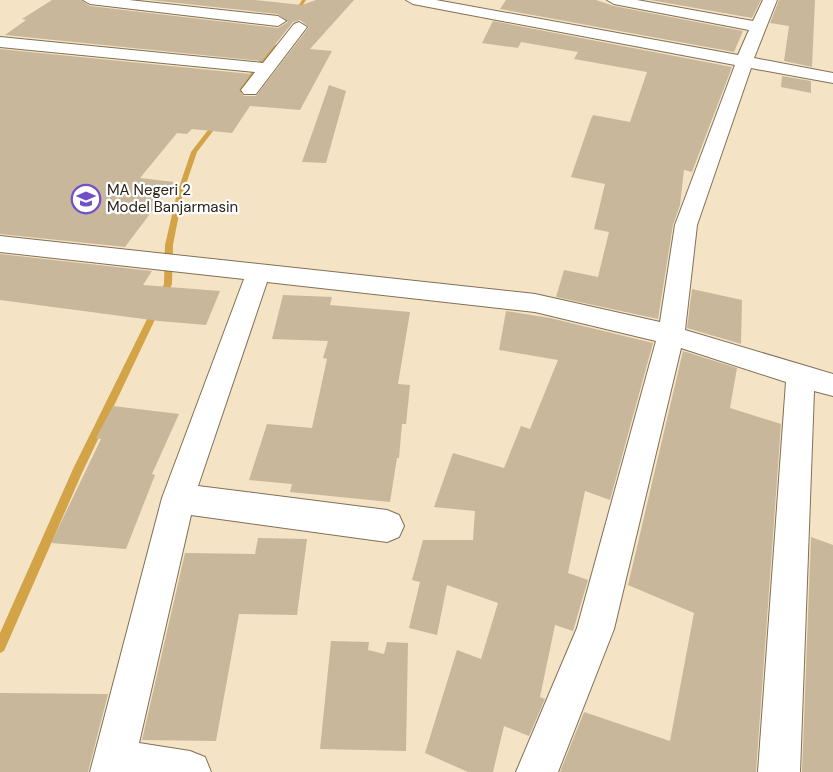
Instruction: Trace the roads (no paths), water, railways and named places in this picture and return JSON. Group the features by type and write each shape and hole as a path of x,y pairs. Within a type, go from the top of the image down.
{"street":[{"path":"90,0 138,3 278,21"},
{"path":"413,0 833,78"},
{"path":"537,772 596,629 671,335 686,225 762,12 614,0"},
{"path":"250,90 260,67 299,27"},
{"path":"0,42 260,67"},
{"path":"0,244 535,303 633,324 817,380 779,772"},
{"path":"190,772 112,766 178,498 258,273"},
{"path":"178,498 387,526"}],"waterway":[{"path":"295,13 304,0"},
{"path":"233,101 274,45"},
{"path":"162,296 168,284 169,245 180,193 194,152 217,122"},
{"path":"0,647 77,472 156,309"}],"place":[{"name":"MA Negeri 2 Model Banjarmasin","path":"86,199"}]}
